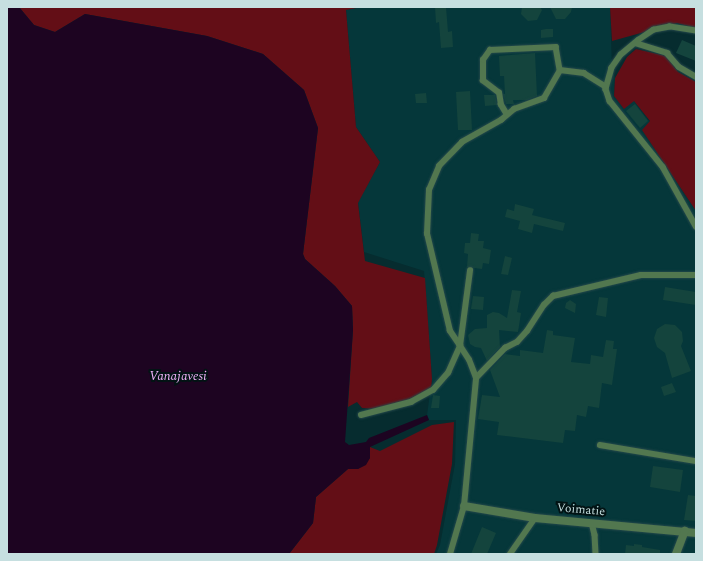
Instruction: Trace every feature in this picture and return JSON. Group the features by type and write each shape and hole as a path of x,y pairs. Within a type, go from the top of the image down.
{"street":[{"name":"Voimatie","path":"464,506 535,518 696,533"},
{"path":"676,554 685,531"}],"lane":[{"path":"696,31 670,27 654,30 621,55 612,68 606,87 610,101 663,167 696,226"},
{"path":"635,43 667,52 679,67 696,77"},
{"path":"450,554 464,506 476,378 469,360 450,331 427,234 429,190 439,166 462,142 501,120 507,115 514,109 544,98 560,70 556,47 490,50 483,60 483,81 498,93 500,105 507,115"},
{"path":"560,70 584,73 606,87"},
{"path":"361,415 411,402 433,390 448,373 460,346 470,271"},
{"path":"476,378 505,348 517,342 527,331 544,305 553,296 641,275 696,275"},
{"path":"600,446 696,461"},
{"path":"510,554 535,518"},
{"path":"592,523 595,534 596,554"}],"shaded area":[{"path":"19,7 361,7 346,10 356,127 380,162 358,203 365,261 425,278 432,379 431,389 409,400 377,409 362,408 357,402 348,407 353,330 352,306 335,286 305,259 303,254 318,128 304,90 263,54 207,36 85,14 55,32 34,25"},
{"path":"361,7 610,7 612,68 615,78 614,96 634,101 650,122 643,130 696,211 696,554 436,554 440,545 455,464 456,420 429,420 427,415 432,379 424,271 364,252 358,202 380,162 356,127 346,10"},
{"path":"610,7 696,7 696,28 677,23 612,41"},
{"path":"636,49 666,56 678,72 696,82 696,211 642,130 650,121 634,101 624,109 614,96 615,78 627,57"},
{"path":"454,422 452,464 434,554 289,554 313,523 316,497 348,469 358,469 370,458 370,447 380,451 432,425"}],"water":[{"name":"Vanajavesi","path":"7,7 19,7 34,25 55,32 85,14 207,36 263,54 304,90 318,128 303,254 305,259 335,286 352,306 353,330 345,442 349,445 366,442 369,438 427,415 429,420 370,447 370,458 366,465 358,469 348,469 316,497 313,523 289,554 7,554"}],"building":[{"path":"435,7 446,7 448,32 452,31 453,47 441,48 439,22 436,23"},
{"path":"522,7 540,7 542,10 537,20 528,21 521,14"},
{"path":"550,7 572,7 571,12 565,19 556,19"},
{"path":"553,29 553,37 541,38 541,30"},
{"path":"682,40 696,46 696,61 676,53"},
{"path":"535,53 537,96 527,100 513,100 514,104 506,104 503,94 505,94 504,76 500,76 499,56"},
{"path":"470,91 472,130 458,130 456,92"},
{"path":"426,93 427,103 416,103 415,94"},
{"path":"484,95 495,95 497,105 485,106"},
{"path":"635,104 648,121 640,128 626,111"},
{"path":"515,204 534,209 532,215 565,223 563,231 534,224 532,233 518,229 520,221 505,217 507,209 514,211"},
{"path":"471,233 479,234 478,241 484,241 483,248 491,250 489,264 483,263 482,269 467,267 468,254 464,253 465,243 470,243"},
{"path":"505,256 512,258 508,275 501,274"},
{"path":"665,287 696,292 696,305 663,300"},
{"path":"512,290 521,291 517,312 521,313 518,332 499,330 500,347 487,361 481,348 470,344 468,335 475,329 487,328 487,315 493,312 499,313 507,318"},
{"path":"473,296 484,297 483,310 471,309"},
{"path":"599,297 608,298 606,317 596,315"},
{"path":"570,300 576,304 575,313 565,308 566,303"},
{"path":"665,324 675,325 682,332 683,341 681,346 691,371 672,378 665,353 657,347 654,338 657,329"},
{"path":"547,330 553,331 553,335 575,338 571,362 590,364 591,355 603,357 606,340 614,341 613,349 617,349 612,385 602,383 599,408 588,406 586,417 577,415 575,431 565,430 563,443 497,435 499,422 478,419 482,395 500,397 490,370 505,354 520,356 520,350 543,353"},
{"path":"672,383 676,392 664,396 661,387"},
{"path":"433,395 440,396 439,408 431,408"},
{"path":"653,466 683,470 680,492 650,487"},
{"path":"688,495 696,496 696,521 684,520"},
{"path":"482,527 496,533 487,554 471,554"},
{"path":"634,544 660,550 660,554 625,554 626,545 634,546"}]}
